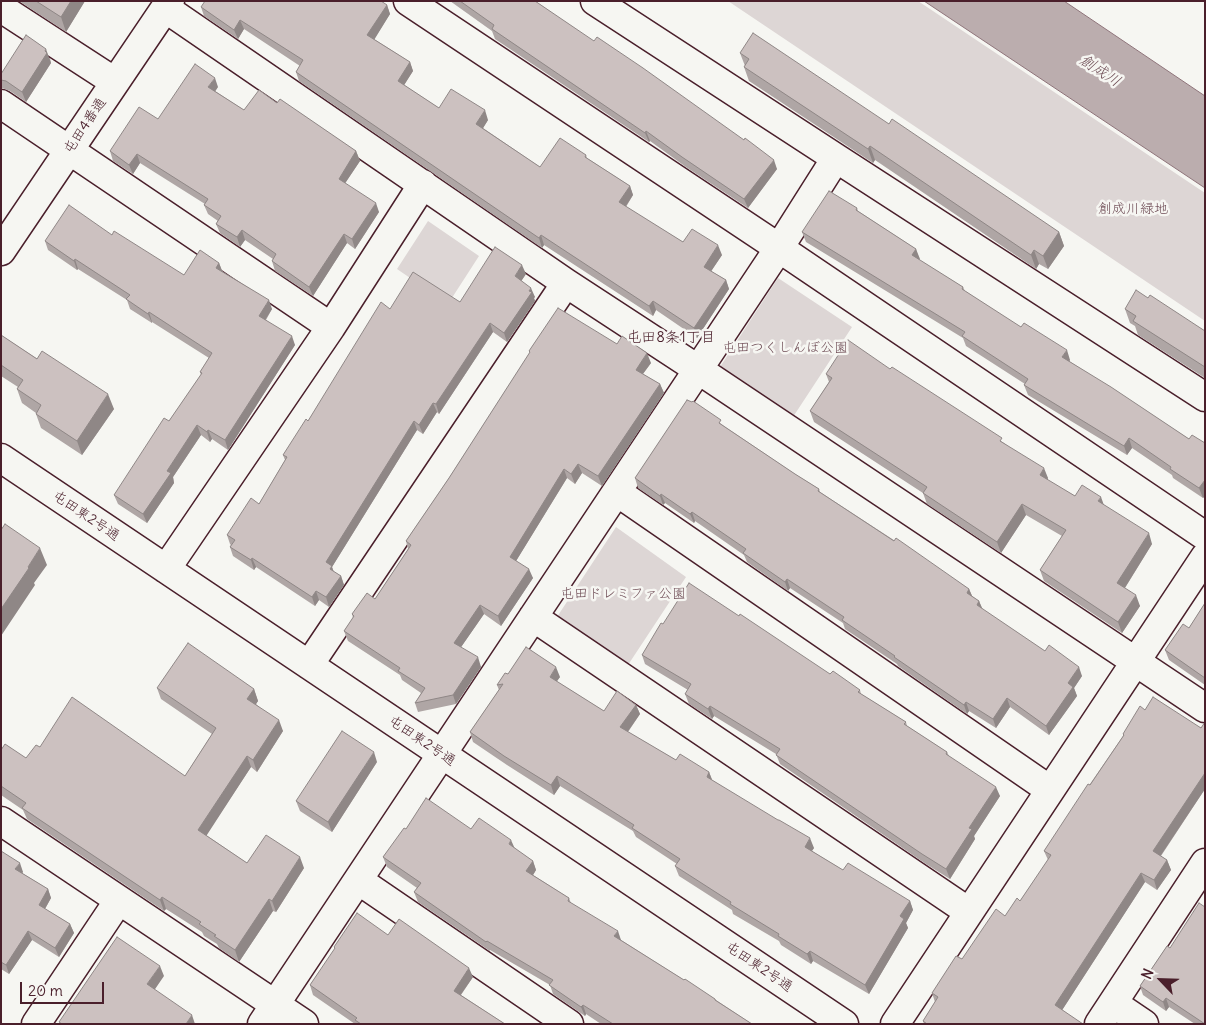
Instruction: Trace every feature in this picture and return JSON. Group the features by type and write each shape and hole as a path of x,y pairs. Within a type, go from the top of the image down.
{"street":[{"path":"408,1 779,248 1205,536"},
{"path":"596,1 1205,397"},
{"path":"167,5 566,283 1205,708"},
{"name":"屯田4番通","path":"1,251 167,5"},
{"path":"1,8 115,82"},
{"path":"1,104 330,327"},
{"path":"269,1014 699,370 836,158"},
{"path":"166,569 330,327 423,184"},
{"path":"309,665 566,283"},
{"name":"屯田東2号通","path":"1,458 844,1024"},
{"path":"617,492 1050,790"},
{"path":"895,1024 1205,557"},
{"path":"533,617 969,912"},
{"path":"1,822 119,900 269,1014 304,1024"},
{"path":"1144,1024 1106,1013 1201,879"},
{"path":"358,880 569,1024"},
{"path":"36,1024 119,900"}],"green space":[{"name":"創成川緑地","path":"728,1 918,1 1205,193 1205,321"},
{"path":"428,221 479,256 448,304 397,269"},
{"name":"屯田つくしんぼ公園","path":"778,278 852,327 793,417 720,367"},
{"name":"屯田ドレミファ公園","path":"616,527 686,577 628,665 557,617"}],"water":[{"name":"創成川","path":"924,1 1064,1 1205,96 1205,188"}],"building":[{"path":"36,1 71,1 61,17"},
{"path":"205,1 381,1 387,5 367,35 410,62 398,81 439,108 451,89 485,110 476,124 540,167 560,138 586,155 585,157 630,186 619,202 683,242 692,229 718,245 704,267 726,280 694,328 653,301 649,306 541,235 539,238 296,72 303,60 240,20 234,30 201,7"},
{"path":"460,1 535,1 594,41 597,37 744,140 745,138 774,160 744,199 646,131 645,133 492,29 494,25"},
{"path":"753,33 889,124 892,119 1059,232 1043,256 1034,250 1031,255 870,146 868,149 744,67 749,59 740,53"},
{"path":"26,35 46,49 47,53 22,92 6,81 1,80 1,74"},
{"path":"195,64 215,78 208,87 244,110 259,90 277,103 280,99 356,151 339,179 376,203 352,239 344,234 309,287 272,261 276,254 242,230 237,237 216,224 221,216 204,205 208,199 137,154 129,165 110,151 139,107 158,119"},
{"path":"829,191 916,249 912,255 963,287 962,289 1021,327 1024,323 1067,350 1062,357 1189,439 1192,435 1205,443 1205,480 1199,488 1129,438 1124,446 1024,385 1028,379 962,336 965,332 802,232"},
{"path":"69,205 112,235 114,231 184,275 200,250 219,263 216,268 269,300 259,316 292,336 225,440 197,425 167,471 171,473 143,514 114,495 164,418 169,421 202,373 200,372 212,353 149,312 148,314 126,299 130,295 45,241"},
{"path":"495,247 522,265 515,276 531,288 529,291 532,292 504,333 490,323 436,404 433,403 419,425 414,421 326,562 332,566 330,569 341,576 326,597 316,591 312,597 252,558 251,560 230,547 235,540 227,535 251,498 259,504 287,457 283,455 306,419 308,421 381,302 390,309 413,272 460,302"},
{"path":"1136,290 1148,298 1150,295 1205,331 1205,367 1133,321 1136,316 1125,309"},
{"path":"558,308 617,344 622,336 647,353 636,370 660,384 598,476 578,464 571,474 564,469 510,557 529,569 498,616 480,605 454,643 478,657 453,695 415,703 425,688 398,671 400,668 344,631 354,616 352,614 367,593 375,599 411,545 406,541 449,478"},
{"path":"1,335 37,359 42,351 108,394 77,441 36,414 41,405 17,389 23,380 1,365"},
{"path":"848,340 890,369 892,367 1002,438 1000,441 1044,468 1040,475 1075,496 1082,485 1101,497 1098,501 1149,533 1117,583 1136,595 1118,622 1040,570 1066,530 1022,504 997,542 923,493 927,487 810,411 832,378 826,374"},
{"path":"687,400 693,401 721,420 719,423 819,489 818,491 894,541 896,538 969,589 967,593 979,601 977,605 1045,651 1049,645 1079,667 1068,683 1073,687 1046,726 1007,698 993,719 966,702 964,705 842,620 844,617 787,579 785,582 743,553 746,549 692,512 690,514 635,478"},
{"path":"5,524 40,548 29,568 1,609 1,530"},
{"path":"689,583 739,616 740,614 830,674 833,671 860,690 858,692 906,722 904,724 996,787 969,828 972,829 946,869 776,755 780,749 710,706 708,709 685,694 691,684 642,655 661,623 663,624"},
{"path":"1205,603 1205,678 1165,650 1183,624 1189,628"},
{"path":"188,643 254,689 247,699 279,720 253,760 247,756 198,830 247,863 266,835 300,857 272,901 269,899 235,950 199,924 201,922 162,897 160,900 22,808 26,803 1,786 1,750 5,744 26,758 36,745 40,747 72,697 185,776 216,728 157,688"},
{"path":"526,647 556,667 550,677 604,711 617,691 636,705 620,727 676,760 680,754 709,772 707,777 810,838 805,847 843,870 848,863 910,901 900,916 904,919 865,985 810,951 807,954 778,936 779,934 730,904 731,902 675,866 680,859 632,828 634,825 557,776 551,785 470,732 503,684 497,685 505,673 508,674"},
{"path":"1153,697 1201,728 1205,722 1205,773 1153,851 1167,860 1154,880 1141,873 1055,1005 1083,1024 927,1024 923,1021 938,997 932,993 956,956 962,959 996,909 1005,916 1017,898 1020,901 1051,855 1044,851 1088,784 1090,785 1124,735 1140,706 1145,710"},
{"path":"342,731 374,752 328,822 296,801"},
{"path":"426,798 471,829 479,818 511,840 509,844 533,861 526,871 569,898 568,901 618,931 614,936 685,979 752,1024 613,1024 583,1005 581,1007 549,985 553,980 486,942 414,892 421,883 383,857 404,828 406,829"},
{"path":"1,851 20,863 15,869 48,889 39,905 70,924 55,948 28,931 6,965 1,962"},
{"path":"1199,903 1205,907 1205,1024 1166,998 1163,1002 1140,986 1167,946 1170,948"},
{"path":"357,913 388,935 399,919 469,968 454,991 505,1024 361,1024 355,1020 357,1018 310,985"},
{"path":"117,937 160,966 147,984 192,1015 186,1024 62,1024 59,1022"}],"district":[{"name":"屯田8条1丁目","path":"671,338"}]}
